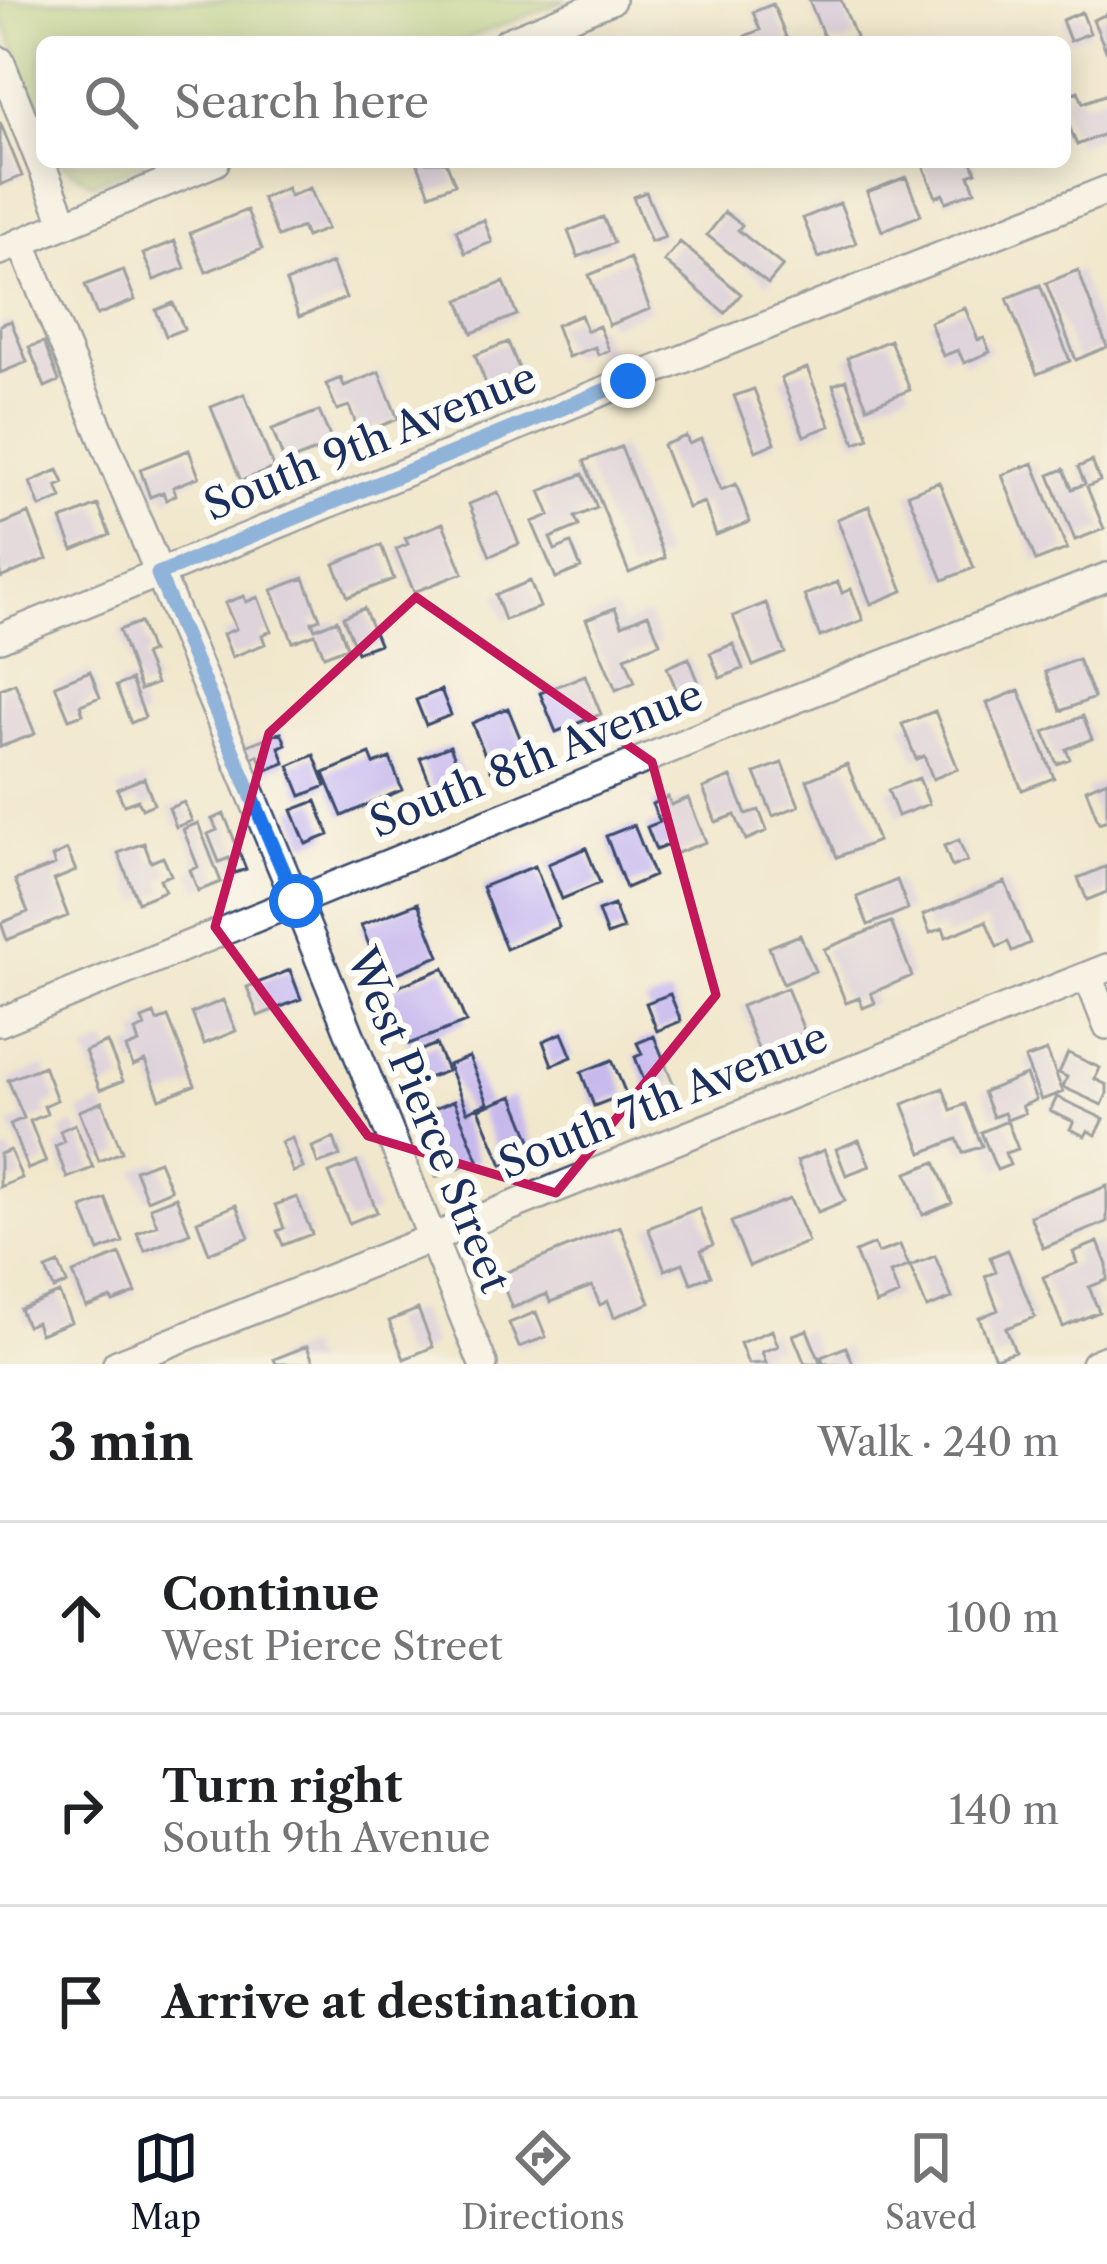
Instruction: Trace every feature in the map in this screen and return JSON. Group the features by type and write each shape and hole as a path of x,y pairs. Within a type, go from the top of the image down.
{"street":[{"path":"523,36 611,0"},
{"path":"0,61 36,153"},
{"path":"42,168 64,224"},
{"path":"10,246 200,168"},
{"name":"South 9th Avenue","path":"0,638 1107,190"},
{"name":"West Pierce Street","path":"10,246 158,574 482,1364"},
{"name":"South 8th Avenue","path":"0,1022 747,717 1107,577"},
{"path":"1097,972 1107,1025"},
{"name":"South 7th Avenue","path":"117,1364 1097,972"},
{"path":"1095,1364 1107,1359"}],"highlighted area":[{"path":"416,597 652,762 716,995 556,1193 368,1136 215,927 269,733"}],"green space":[{"path":"0,0 567,0 474,36 36,36 36,105 0,12"},
{"path":"68,168 134,168 93,184"}],"building":[{"path":"809,0 841,0 856,36 824,36"},
{"path":"773,4 786,36 745,36 760,30 753,12"},
{"path":"1082,12 1090,33 1071,41 1062,20"},
{"path":"1107,14 1107,53 1093,20"},
{"path":"1078,91 1083,103 1107,94 1107,133 1077,145 1071,130 1071,94"},
{"path":"0,122 22,176 0,185"},
{"path":"419,168 448,168 455,184 430,194"},
{"path":"924,168 974,168 976,172 969,175 975,191 946,202 943,194 936,197"},
{"path":"906,177 921,215 882,231 867,192"},
{"path":"287,188 290,196 310,188 327,229 306,237 302,227 278,237 262,198"},
{"path":"646,192 665,237 651,242 633,197"},
{"path":"840,203 856,243 819,258 803,218"},
{"path":"247,210 262,249 206,272 190,233"},
{"path":"725,212 742,225 738,230 783,266 768,284 707,235"},
{"path":"603,217 614,243 578,257 568,231"},
{"path":"484,220 492,242 465,253 456,230"},
{"path":"175,241 185,268 154,280 143,254"},
{"path":"680,242 741,294 725,313 664,261"},
{"path":"630,258 650,309 609,325 589,275"},
{"path":"332,263 346,298 299,317 286,282"},
{"path":"123,270 135,300 97,315 85,285"},
{"path":"1078,270 1107,347 1076,360 1046,283"},
{"path":"504,282 517,315 472,333 459,300"},
{"path":"1040,285 1070,361 1037,374 1007,298"},
{"path":"173,303 184,329 166,336 156,310"},
{"path":"965,308 978,340 984,338 990,352 964,363 958,350 943,356 930,322"},
{"path":"581,315 587,331 599,326 609,350 598,355 595,347 568,357 556,325"},
{"path":"11,321 27,362 0,373 0,325"},
{"path":"890,340 910,390 867,407 847,358"},
{"path":"44,342 59,381 45,387 29,347"},
{"path":"508,342 522,376 488,389 475,355"},
{"path":"807,368 830,426 804,436 781,378"},
{"path":"379,372 398,419 360,434 349,406 337,410 326,384 341,378 344,386"},
{"path":"846,380 869,438 855,443 833,385"},
{"path":"754,389 775,443 756,451 734,396"},
{"path":"244,394 274,468 241,481 211,407"},
{"path":"319,411 333,444 285,463 272,429"},
{"path":"686,436 689,444 701,439 721,490 736,484 750,522 716,535 704,502 688,508 663,445"},
{"path":"621,447 665,558 629,573 584,461"},
{"path":"189,450 199,477 173,487 176,495 166,500 163,492 150,497 140,469"},
{"path":"1092,461 1100,481 1087,487 1104,529 1075,540 1049,475 1064,469 1072,489 1085,484 1078,467"},
{"path":"1033,463 1067,549 1036,561 1002,475"},
{"path":"58,470 64,483 57,486 62,498 40,507 30,482"},
{"path":"583,474 597,508 575,517 579,526 550,538 555,550 571,543 581,568 556,578 532,522 550,515 540,491"},
{"path":"939,482 974,568 943,580 908,494"},
{"path":"498,492 519,544 490,556 469,504"},
{"path":"98,505 110,535 73,550 61,520"},
{"path":"869,506 903,591 871,604 837,519"},
{"path":"29,513 47,559 0,578 0,525"},
{"path":"443,523 463,573 414,592 396,549 408,544 405,538"},
{"path":"381,545 394,579 348,597 334,564"},
{"path":"304,578 320,619 312,622 315,629 337,620 347,647 324,656 315,634 293,642 272,590"},
{"path":"530,581 540,607 505,620 496,595"},
{"path":"838,582 842,593 851,589 863,620 820,637 804,595"},
{"path":"244,596 246,602 258,597 271,631 262,635 265,644 232,657 223,634 236,629 225,603"},
{"path":"766,603 785,653 753,666 733,616"},
{"path":"364,608 379,644 357,652 343,617"},
{"path":"615,608 622,625 648,614 660,643 625,657 635,682 616,690 586,619"},
{"path":"140,622 151,652 144,655 156,684 140,690 119,630"},
{"path":"733,644 743,669 720,678 710,653"},
{"path":"689,658 701,688 679,696 667,667"},
{"path":"1078,659 1094,698 1061,711 1045,672"},
{"path":"90,671 100,697 80,705 83,714 69,719 55,685"},
{"path":"585,675 601,714 556,732 540,693"},
{"path":"131,680 145,717 131,723 116,686"},
{"path":"15,683 35,734 0,747 0,689"},
{"path":"441,690 451,715 426,725 416,700"},
{"path":"1019,690 1054,778 1022,790 987,703"},
{"path":"508,708 527,755 514,760 517,767 491,770 472,723"},
{"path":"935,711 958,769 933,779 924,756 916,759 902,724"},
{"path":"1083,716 1092,739 1066,749 1070,759 1057,764 1044,732"},
{"path":"281,732 286,744 279,747 285,763 264,771 258,755 248,759 243,747"},
{"path":"450,746 462,776 432,788 420,758"},
{"path":"370,754 374,764 390,758 402,790 342,816 324,773"},
{"path":"314,755 326,786 301,796 289,766"},
{"path":"782,763 799,806 773,816 755,773"},
{"path":"847,764 878,841 837,857 807,780"},
{"path":"731,777 746,814 759,810 767,831 746,840 735,815 716,822 703,788"},
{"path":"144,778 154,804 142,809 138,800 124,805 117,789"},
{"path":"919,778 929,804 898,816 888,790"},
{"path":"1107,780 1107,820 1099,823 1086,789"},
{"path":"668,797 671,805 688,798 706,842 672,855 668,845 656,850 647,827 660,822 652,804"},
{"path":"316,801 329,835 306,844 292,810"},
{"path":"184,802 192,821 176,827 169,808"},
{"path":"224,814 246,869 235,873 229,858 219,862 208,834 217,830 212,819"},
{"path":"198,823 221,882 198,891 190,870 198,867 183,829"},
{"path":"634,825 654,876 626,888 606,836"},
{"path":"959,840 967,861 952,867 944,846"},
{"path":"144,843 151,862 163,857 171,875 160,879 165,891 138,902 118,853"},
{"path":"586,848 600,883 562,899 548,864"},
{"path":"67,850 76,871 54,880 68,916 7,940 1,923 28,912 15,880 55,865 52,857"},
{"path":"535,866 559,927 506,949 482,887"},
{"path":"1107,866 1107,892 1087,900 1078,878"},
{"path":"897,880 908,909 868,925 857,897"},
{"path":"1005,882 1030,943 1012,951 1008,942 997,947 986,921 946,937 943,928 930,933 923,915"},
{"path":"418,903 439,956 383,979 361,925"},
{"path":"614,905 623,929 607,935 598,911"},
{"path":"891,922 912,976 871,993 875,1003 863,1008 859,998 846,1003 824,949"},
{"path":"800,935 815,971 783,984 769,947"},
{"path":"444,968 466,1022 409,1044 387,991"},
{"path":"290,970 301,999 258,1016 247,987"},
{"path":"787,988 805,1033 759,1051 741,1006"},
{"path":"670,994 681,1021 657,1031 646,1003"},
{"path":"223,1000 236,1031 204,1044 192,1013"},
{"path":"154,1014 157,1021 168,1017 195,1085 160,1099 145,1061 133,1066 126,1048 139,1043 135,1031 145,1027 142,1019"},
{"path":"562,1033 572,1057 552,1065 543,1041"},
{"path":"654,1036 673,1083 649,1093 635,1057 642,1054 637,1043"},
{"path":"107,1042 123,1081 100,1090 85,1051"},
{"path":"436,1044 447,1071 415,1083 405,1057"},
{"path":"1047,1051 1063,1092 1041,1100 1025,1059"},
{"path":"1068,1053 1100,1068 1095,1079 1107,1085 1102,1105 1063,1087 1067,1077 1059,1073"},
{"path":"469,1057 488,1103 467,1112 448,1065"},
{"path":"612,1060 626,1094 594,1106 581,1072"},
{"path":"44,1066 57,1100 44,1106 47,1114 30,1121 46,1162 28,1169 10,1124 24,1118 8,1080"},
{"path":"1026,1075 1036,1100 1022,1106 1025,1113 1007,1120 1004,1113 993,1117 983,1092"},
{"path":"943,1088 951,1110 965,1104 982,1146 963,1153 957,1139 922,1153 903,1104"},
{"path":"513,1096 536,1152 502,1165 479,1109"},
{"path":"1057,1097 1104,1119 1096,1135 1070,1129 1074,1122 1050,1111"},
{"path":"454,1101 478,1160 436,1177 413,1117"},
{"path":"102,1102 122,1152 99,1161 79,1111"},
{"path":"1007,1121 1018,1149 1005,1153 1010,1165 997,1170 981,1132"},
{"path":"75,1124 93,1168 67,1178 55,1146 64,1142 60,1131"},
{"path":"292,1138 303,1168 293,1172 281,1142"},
{"path":"334,1138 340,1156 318,1164 312,1147"},
{"path":"859,1140 870,1166 846,1175 836,1149"},
{"path":"10,1150 22,1178 0,1187 0,1154"},
{"path":"824,1150 845,1201 818,1212 797,1161"},
{"path":"159,1161 171,1190 147,1200 135,1170"},
{"path":"357,1162 377,1212 349,1223 329,1173"},
{"path":"935,1162 952,1203 923,1215 907,1173"},
{"path":"1107,1186 1107,1222 1043,1248 1030,1216"},
{"path":"176,1197 190,1233 145,1251 137,1233 157,1225 150,1207"},
{"path":"297,1197 312,1234 283,1245 277,1231 284,1228 275,1205"},
{"path":"106,1199 123,1242 99,1251 82,1208"},
{"path":"790,1199 808,1242 749,1266 731,1222"},
{"path":"236,1205 249,1237 209,1253 197,1221"},
{"path":"699,1208 713,1245 701,1250 711,1276 691,1283 683,1263 665,1270 648,1228"},
{"path":"620,1226 650,1303 614,1317 608,1301 600,1305 592,1286 550,1302 547,1294 512,1308 499,1275"},
{"path":"1098,1242 1107,1280 1089,1287 1099,1312 1063,1327 1043,1277 1077,1263 1073,1252"},
{"path":"874,1244 878,1253 900,1245 909,1266 890,1273 899,1295 876,1304 855,1252"},
{"path":"1008,1250 1035,1317 1006,1328 1015,1351 995,1358 979,1318 998,1310 985,1276 996,1272 990,1257"},
{"path":"120,1254 136,1293 86,1307 73,1273"},
{"path":"935,1256 952,1298 927,1308 910,1266"},
{"path":"59,1264 67,1284 54,1289 46,1269"},
{"path":"59,1293 71,1322 40,1334 36,1322 27,1326 20,1309"},
{"path":"418,1309 433,1347 404,1359 389,1321"},
{"path":"536,1312 546,1337 519,1347 509,1323"},
{"path":"772,1330 778,1346 762,1352 766,1363 748,1364 740,1343"},
{"path":"807,1330 821,1364 805,1364 793,1335"},
{"path":"307,1346 314,1364 276,1364 274,1359"},
{"path":"846,1347 853,1364 824,1364 821,1357"}],"route":[{"path":"296,901 158,574 628,381"}]}
